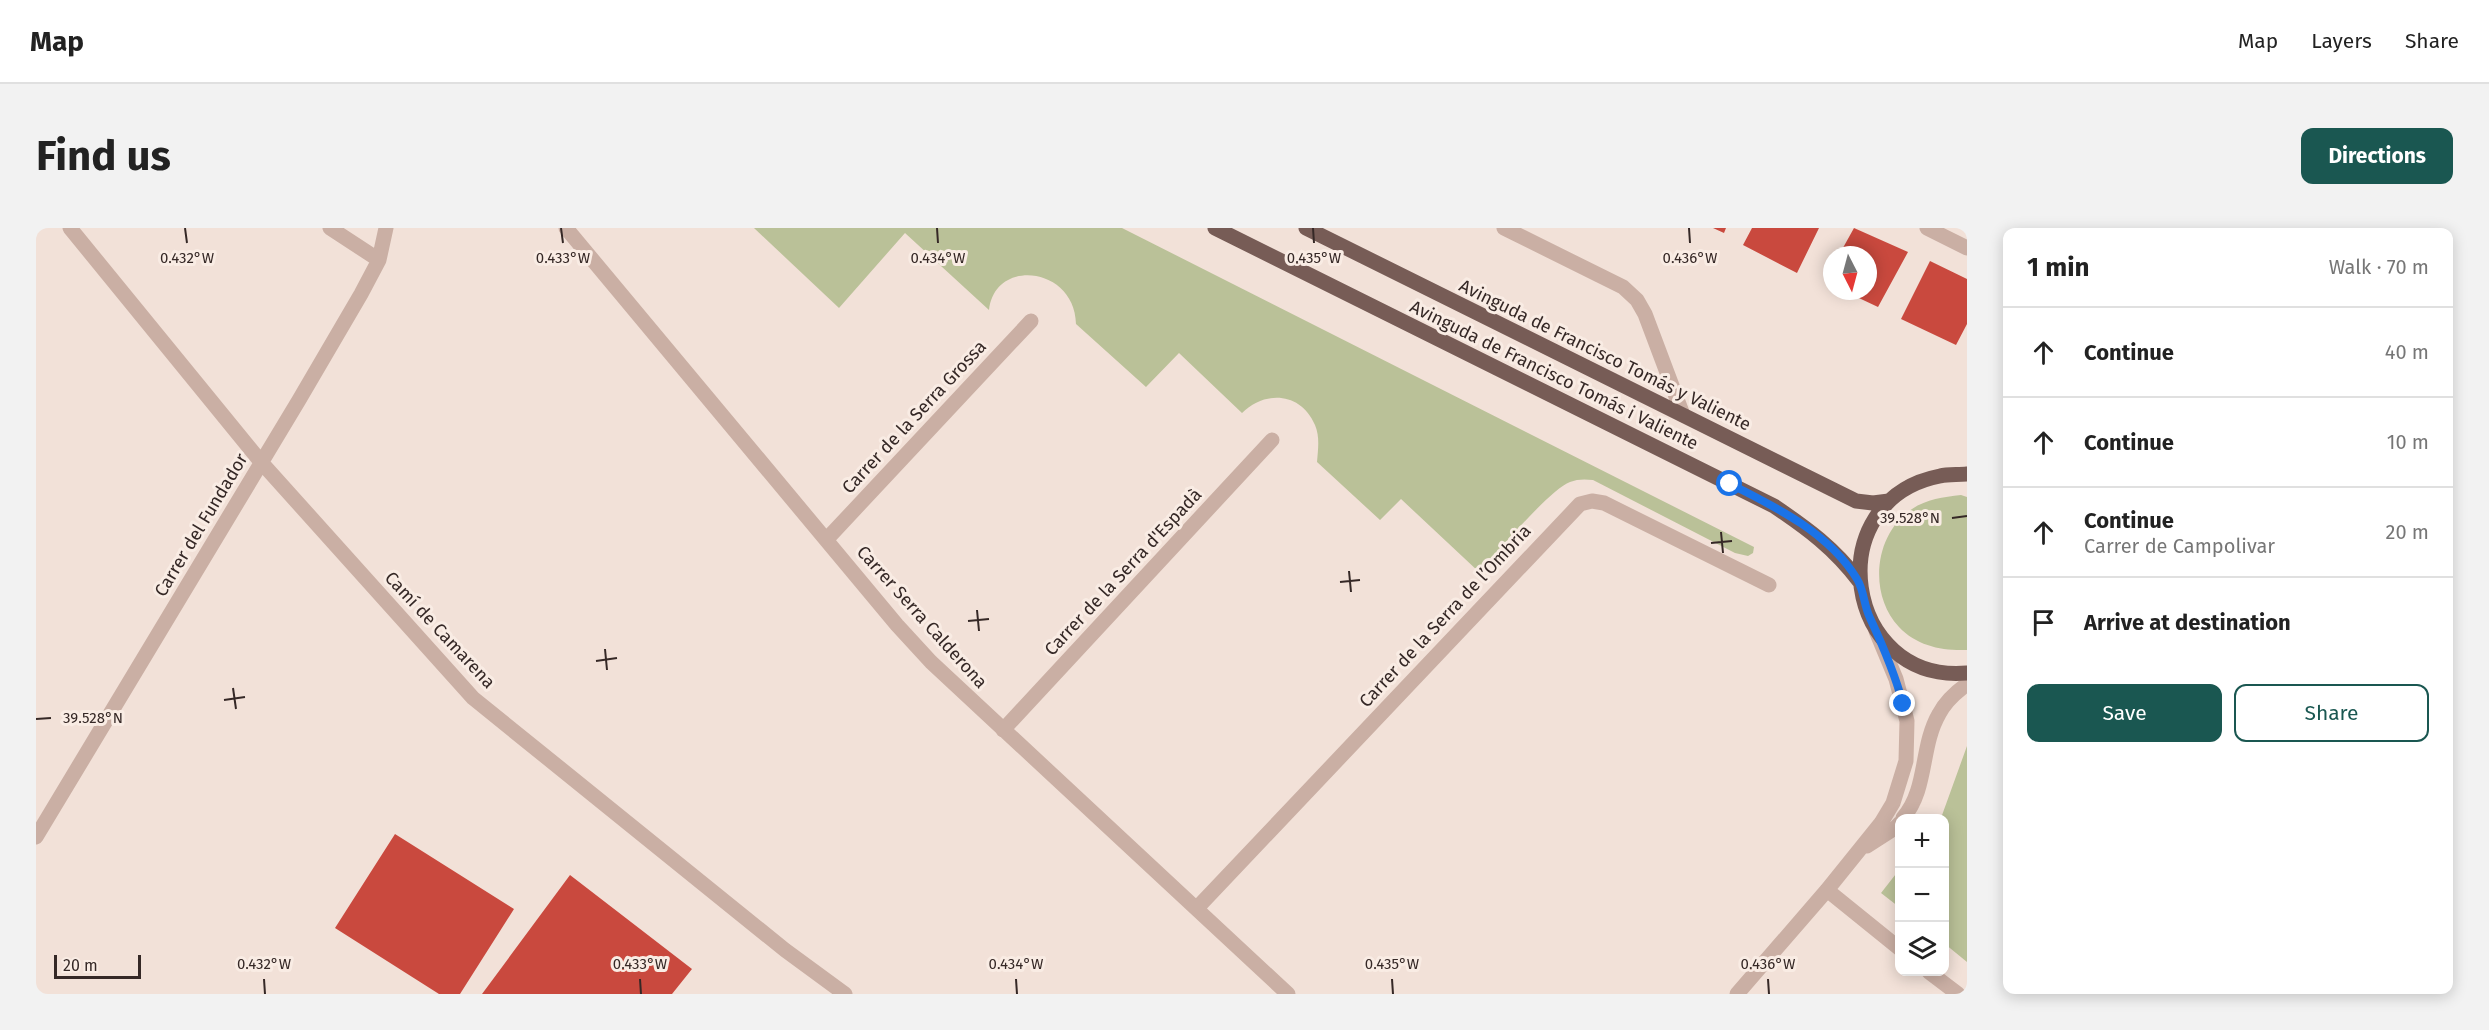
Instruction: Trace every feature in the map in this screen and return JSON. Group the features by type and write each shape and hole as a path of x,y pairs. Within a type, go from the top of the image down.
{"main road":[{"name":"Avinguda de Francisco Tomás i Valiente","path":"1215,228 1774,506 1824,542 1841,558 1859,581"},
{"name":"Avinguda de Francisco Tomás y Valiente","path":"1306,228 1856,501 1873,503 1889,501"},
{"path":"1967,474 1940,476 1911,486 1889,501 1870,527 1861,553 1859,581 1863,604 1873,626 1894,650 1921,666 1952,674 1967,672"}],"street":[{"name":"Camí de Camarena","path":"70,228 261,462 473,698 763,932 845,994"},
{"path":"330,228 379,260"},
{"name":"Carrer del Fundador","path":"36,837 299,400 379,260 386,228"},
{"name":"Carrer Serra Calderona","path":"566,228 826,540 931,662 1288,994"},
{"path":"1504,228 1623,287 1637,300 1645,314 1683,415"},
{"path":"1927,228 1967,248"},
{"name":"Carrer de la Serra Grossa","path":"826,540 1031,321"},
{"name":"Carrer de la Serra d'Espadà","path":"1003,730 1272,440"},
{"name":"Carrer de la Serra de l’Ombria","path":"1197,908 1580,504 1592,501 1604,503 1769,585"},
{"path":"1737,994 1860,850 1893,803 1906,761 1907,721 1896,679 1873,626"},
{"path":"1907,814 1919,788 1928,745 1938,715 1952,697 1967,684"},
{"path":"1860,850 1881,838 1895,826"},
{"path":"1827,890 1895,946"},
{"path":"1934,976 1958,994"}],"green space":[{"path":"754,228 1122,228 1754,547 1753,553 1748,556 1735,553 1593,480 1575,480 1561,487 1549,497 1479,572 1401,499 1380,520 1317,462 1317,430 1309,414 1301,406 1282,398 1272,398 1251,406 1242,413 1179,353 1146,387 1076,324 1072,305 1063,290 1050,281 1034,276 1019,276 1005,282 994,293 989,310 905,233 839,308"},
{"path":"1961,495 1967,497 1967,650 1948,650 1922,643 1899,627 1889,613 1883,598 1879,582 1880,565 1883,549 1899,520 1923,503"},
{"path":"1967,746 1967,962 1949,947 1949,814 1942,814"},
{"path":"1895,875 1895,904 1881,893"}],"building":[{"path":"1713,228 1726,228 1724,233"},
{"path":"1752,228 1819,228 1797,273 1743,245"},
{"path":"1854,228 1908,252 1878,307 1863,300 1877,300 1877,246 1844,246"},
{"path":"1930,261 1967,279 1967,324 1956,345 1901,319"},
{"path":"395,834 514,909 460,994 439,994 335,928"},
{"path":"570,875 692,969 672,994 482,994"}],"route":[{"path":"1730,484 1774,506 1806,528 1841,558 1859,581 1863,604 1896,679 1903,704"}]}
